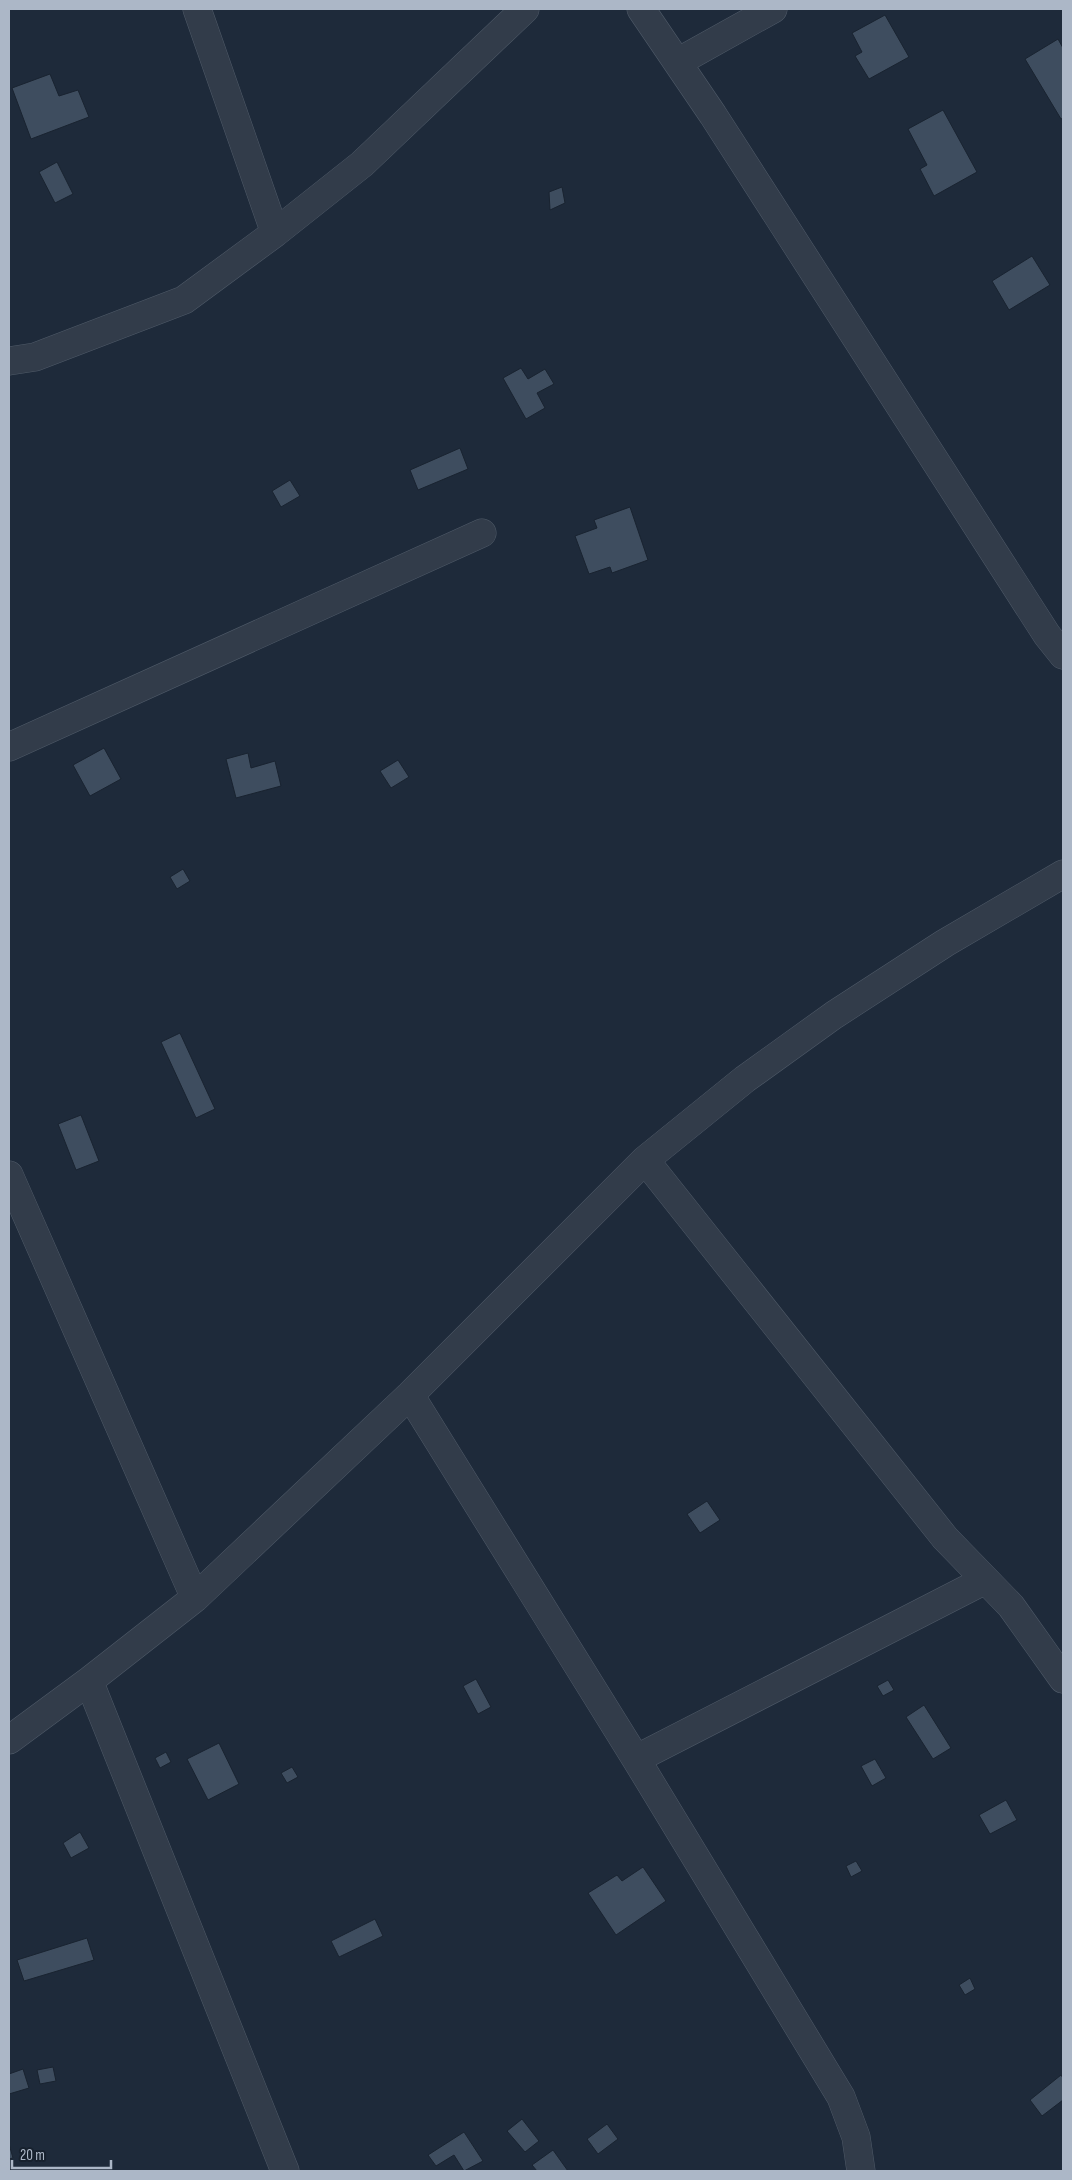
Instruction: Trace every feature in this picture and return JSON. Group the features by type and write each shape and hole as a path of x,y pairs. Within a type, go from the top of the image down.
{"street":[{"path":"197,9 276,234"},
{"path":"9,361 35,357 184,300 276,234 362,164 526,9"},
{"path":"641,9 678,62 1047,635 1063,655"},
{"path":"678,62 772,9"},
{"path":"9,747 482,533"},
{"path":"9,1740 89,1681 195,1598 410,1395 645,1160 745,1079 834,1015 945,943 1063,874"},
{"path":"645,1160 945,1538 1011,1606 1063,1679"},
{"path":"9,1175 195,1598"},
{"path":"410,1395 636,1759 841,2098 856,2137 861,2171"},
{"path":"636,1759 985,1580"},
{"path":"89,1681 285,2171"}],"building":[{"path":"885,15 909,57 869,79 855,56 862,52 852,33"},
{"path":"1058,39 1063,48 1063,118 1061,119 1025,59"},
{"path":"50,74 59,96 78,90 89,117 31,139 12,88"},
{"path":"943,110 977,172 934,196 920,169 927,165 908,129"},
{"path":"57,162 73,194 55,203 39,172"},
{"path":"562,187 565,203 550,210 549,192"},
{"path":"1032,256 1050,285 1009,310 992,281"},
{"path":"521,368 528,379 545,369 554,384 537,393 545,408 526,419 503,378"},
{"path":"460,448 468,469 418,490 410,470"},
{"path":"290,480 300,496 281,507 272,491"},
{"path":"630,507 648,560 612,573 610,567 589,574 575,536 597,528 594,520"},
{"path":"104,748 121,779 90,796 73,765"},
{"path":"248,753 251,768 275,761 281,786 236,798 226,759"},
{"path":"398,760 409,777 391,788 380,771"},
{"path":"183,869 190,881 177,889 170,877"},
{"path":"180,1033 215,1109 196,1118 161,1042"},
{"path":"81,1115 99,1161 76,1170 58,1124"},
{"path":"707,1501 720,1520 700,1533 687,1514"},
{"path":"476,1679 491,1707 478,1714 463,1686"},
{"path":"888,1680 894,1690 883,1696 877,1686"},
{"path":"924,1705 951,1748 933,1759 906,1717"},
{"path":"219,1743 239,1784 208,1800 187,1759"},
{"path":"166,1752 171,1762 160,1768 155,1758"},
{"path":"875,1759 886,1778 872,1786 861,1766"},
{"path":"292,1767 298,1777 287,1783 281,1773"},
{"path":"1006,1800 1017,1820 990,1834 979,1815"},
{"path":"80,1832 89,1848 71,1858 63,1843"},
{"path":"856,1861 862,1871 851,1877 846,1866"},
{"path":"643,1867 666,1901 616,1935 588,1893 617,1875 622,1881"},
{"path":"375,1919 383,1936 339,1957 331,1941"},
{"path":"87,1938 94,1960 24,1981 17,1960"},
{"path":"970,1978 975,1989 965,1995 959,1985"},
{"path":"53,2067 56,2081 40,2084 37,2070"},
{"path":"23,2069 29,2088 9,2094 9,2074"},
{"path":"1061,2075 1063,2078 1063,2100 1042,2116 1030,2100"},
{"path":"522,2119 539,2141 525,2152 507,2131"},
{"path":"607,2124 618,2139 598,2154 587,2139"},
{"path":"464,2132 483,2161 464,2171 454,2155 436,2166 428,2155"},
{"path":"9,2144 13,2158 9,2159"},
{"path":"553,2150 568,2171 537,2171 532,2165"}]}
